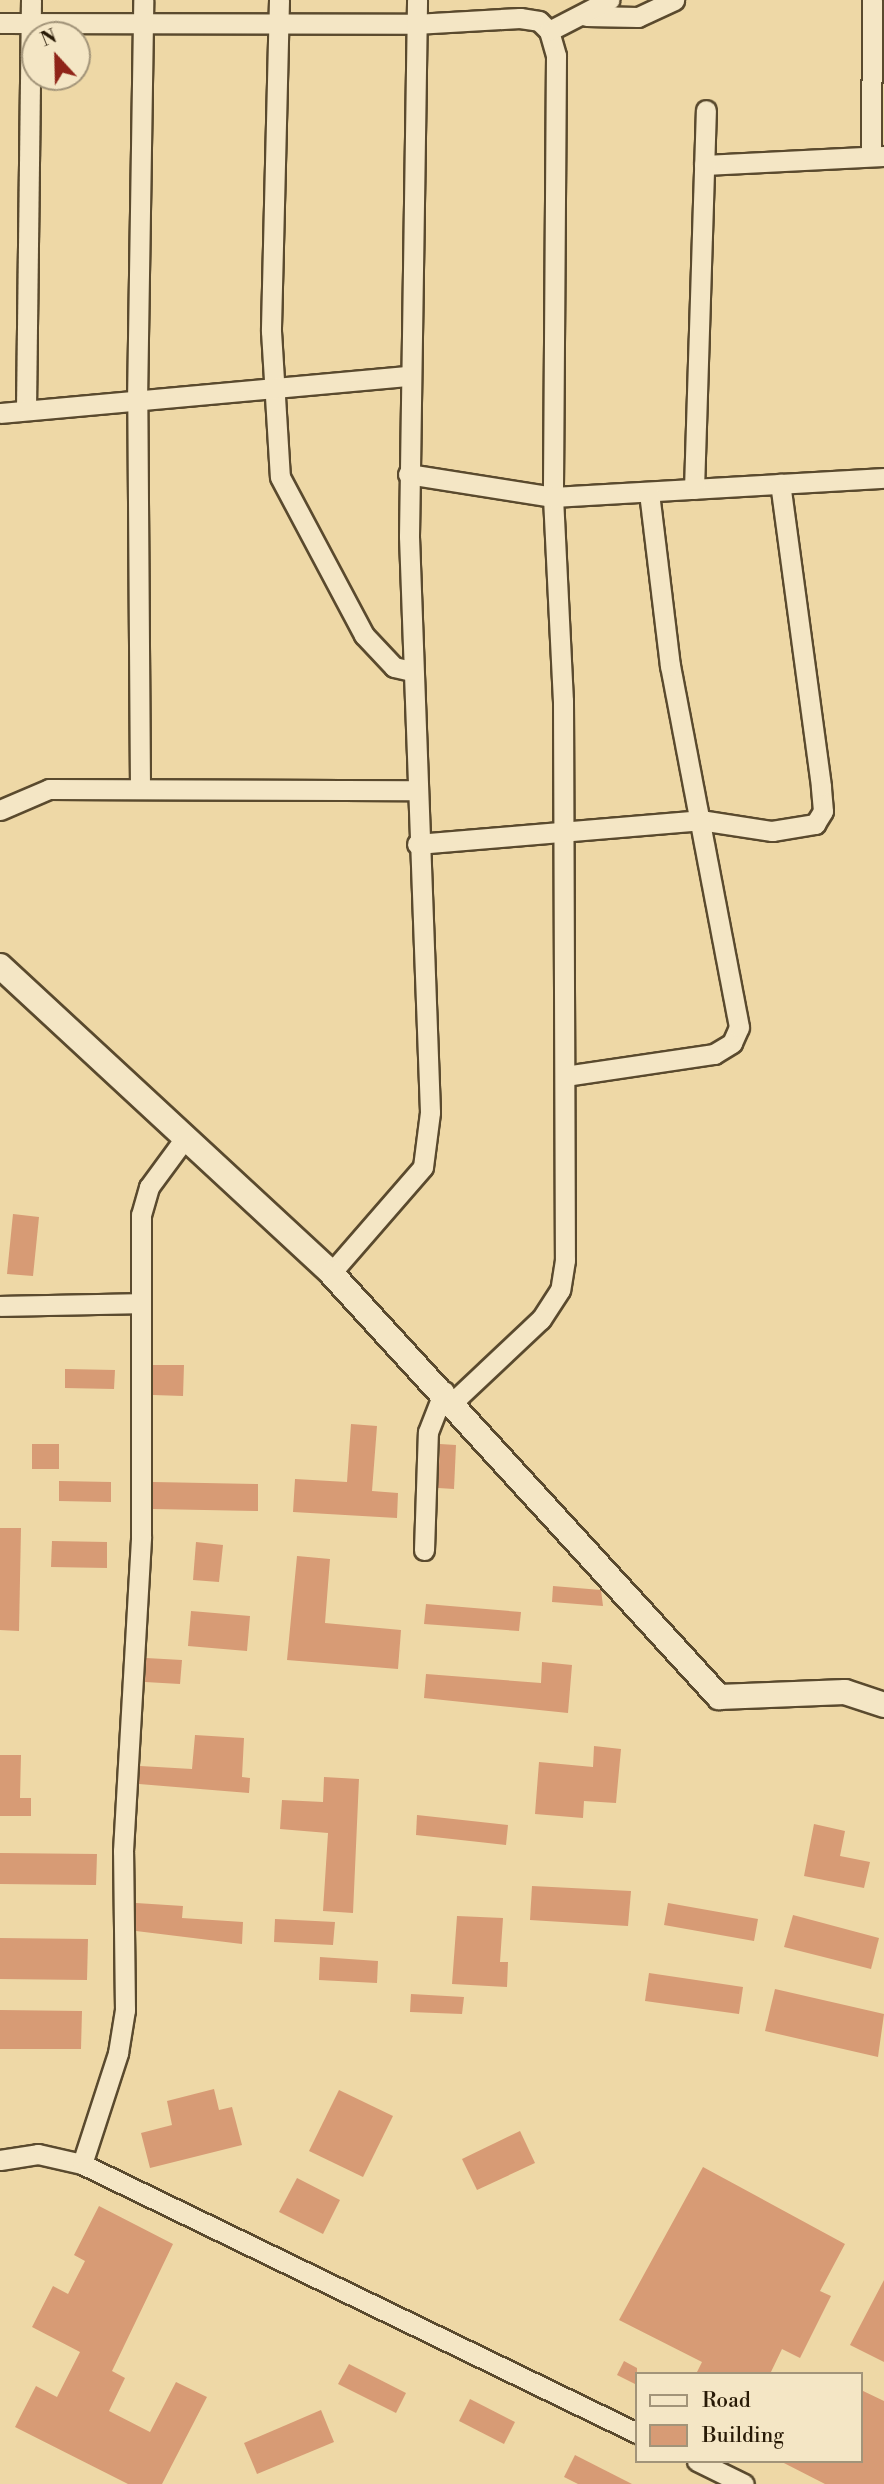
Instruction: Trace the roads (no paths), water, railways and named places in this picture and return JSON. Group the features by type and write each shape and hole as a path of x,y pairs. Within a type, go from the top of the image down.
{"street":[{"path":"30,21 31,0"},
{"path":"140,788 137,402 144,0"},
{"path":"279,0 274,388 285,488 364,635 394,667 412,671"},
{"path":"331,1273 407,1191 428,1146 415,790 408,474 417,0"},
{"path":"549,31 586,16 609,0"},
{"path":"586,16 638,17 674,0"},
{"path":"704,165 878,156 872,0"},
{"path":"91,23 415,24 520,18 539,21 549,31 556,56 553,497 564,830 565,1076 560,1290 541,1320 448,1396 428,1432 424,1550"},
{"path":"0,23 21,23"},
{"path":"26,409 29,91"},
{"path":"694,489 706,110"},
{"path":"0,413 408,376"},
{"path":"408,474 553,497 884,478"},
{"path":"417,844 700,820 772,831 805,828 823,811 780,484"},
{"path":"565,1076 714,1054 732,1043 739,1027 670,666 649,492"},
{"path":"0,810 49,789 415,790"},
{"path":"0,966 331,1273 448,1396 586,1559 719,1697 845,1692 884,1705"},
{"path":"82,2164 118,2053 125,2010 123,1851 141,1537 138,1303 141,1214 149,1187 185,1138"},
{"path":"0,1306 138,1303"},
{"path":"0,2160 38,2154 82,2164 636,2433"},
{"path":"700,2463 744,2484"}]}
